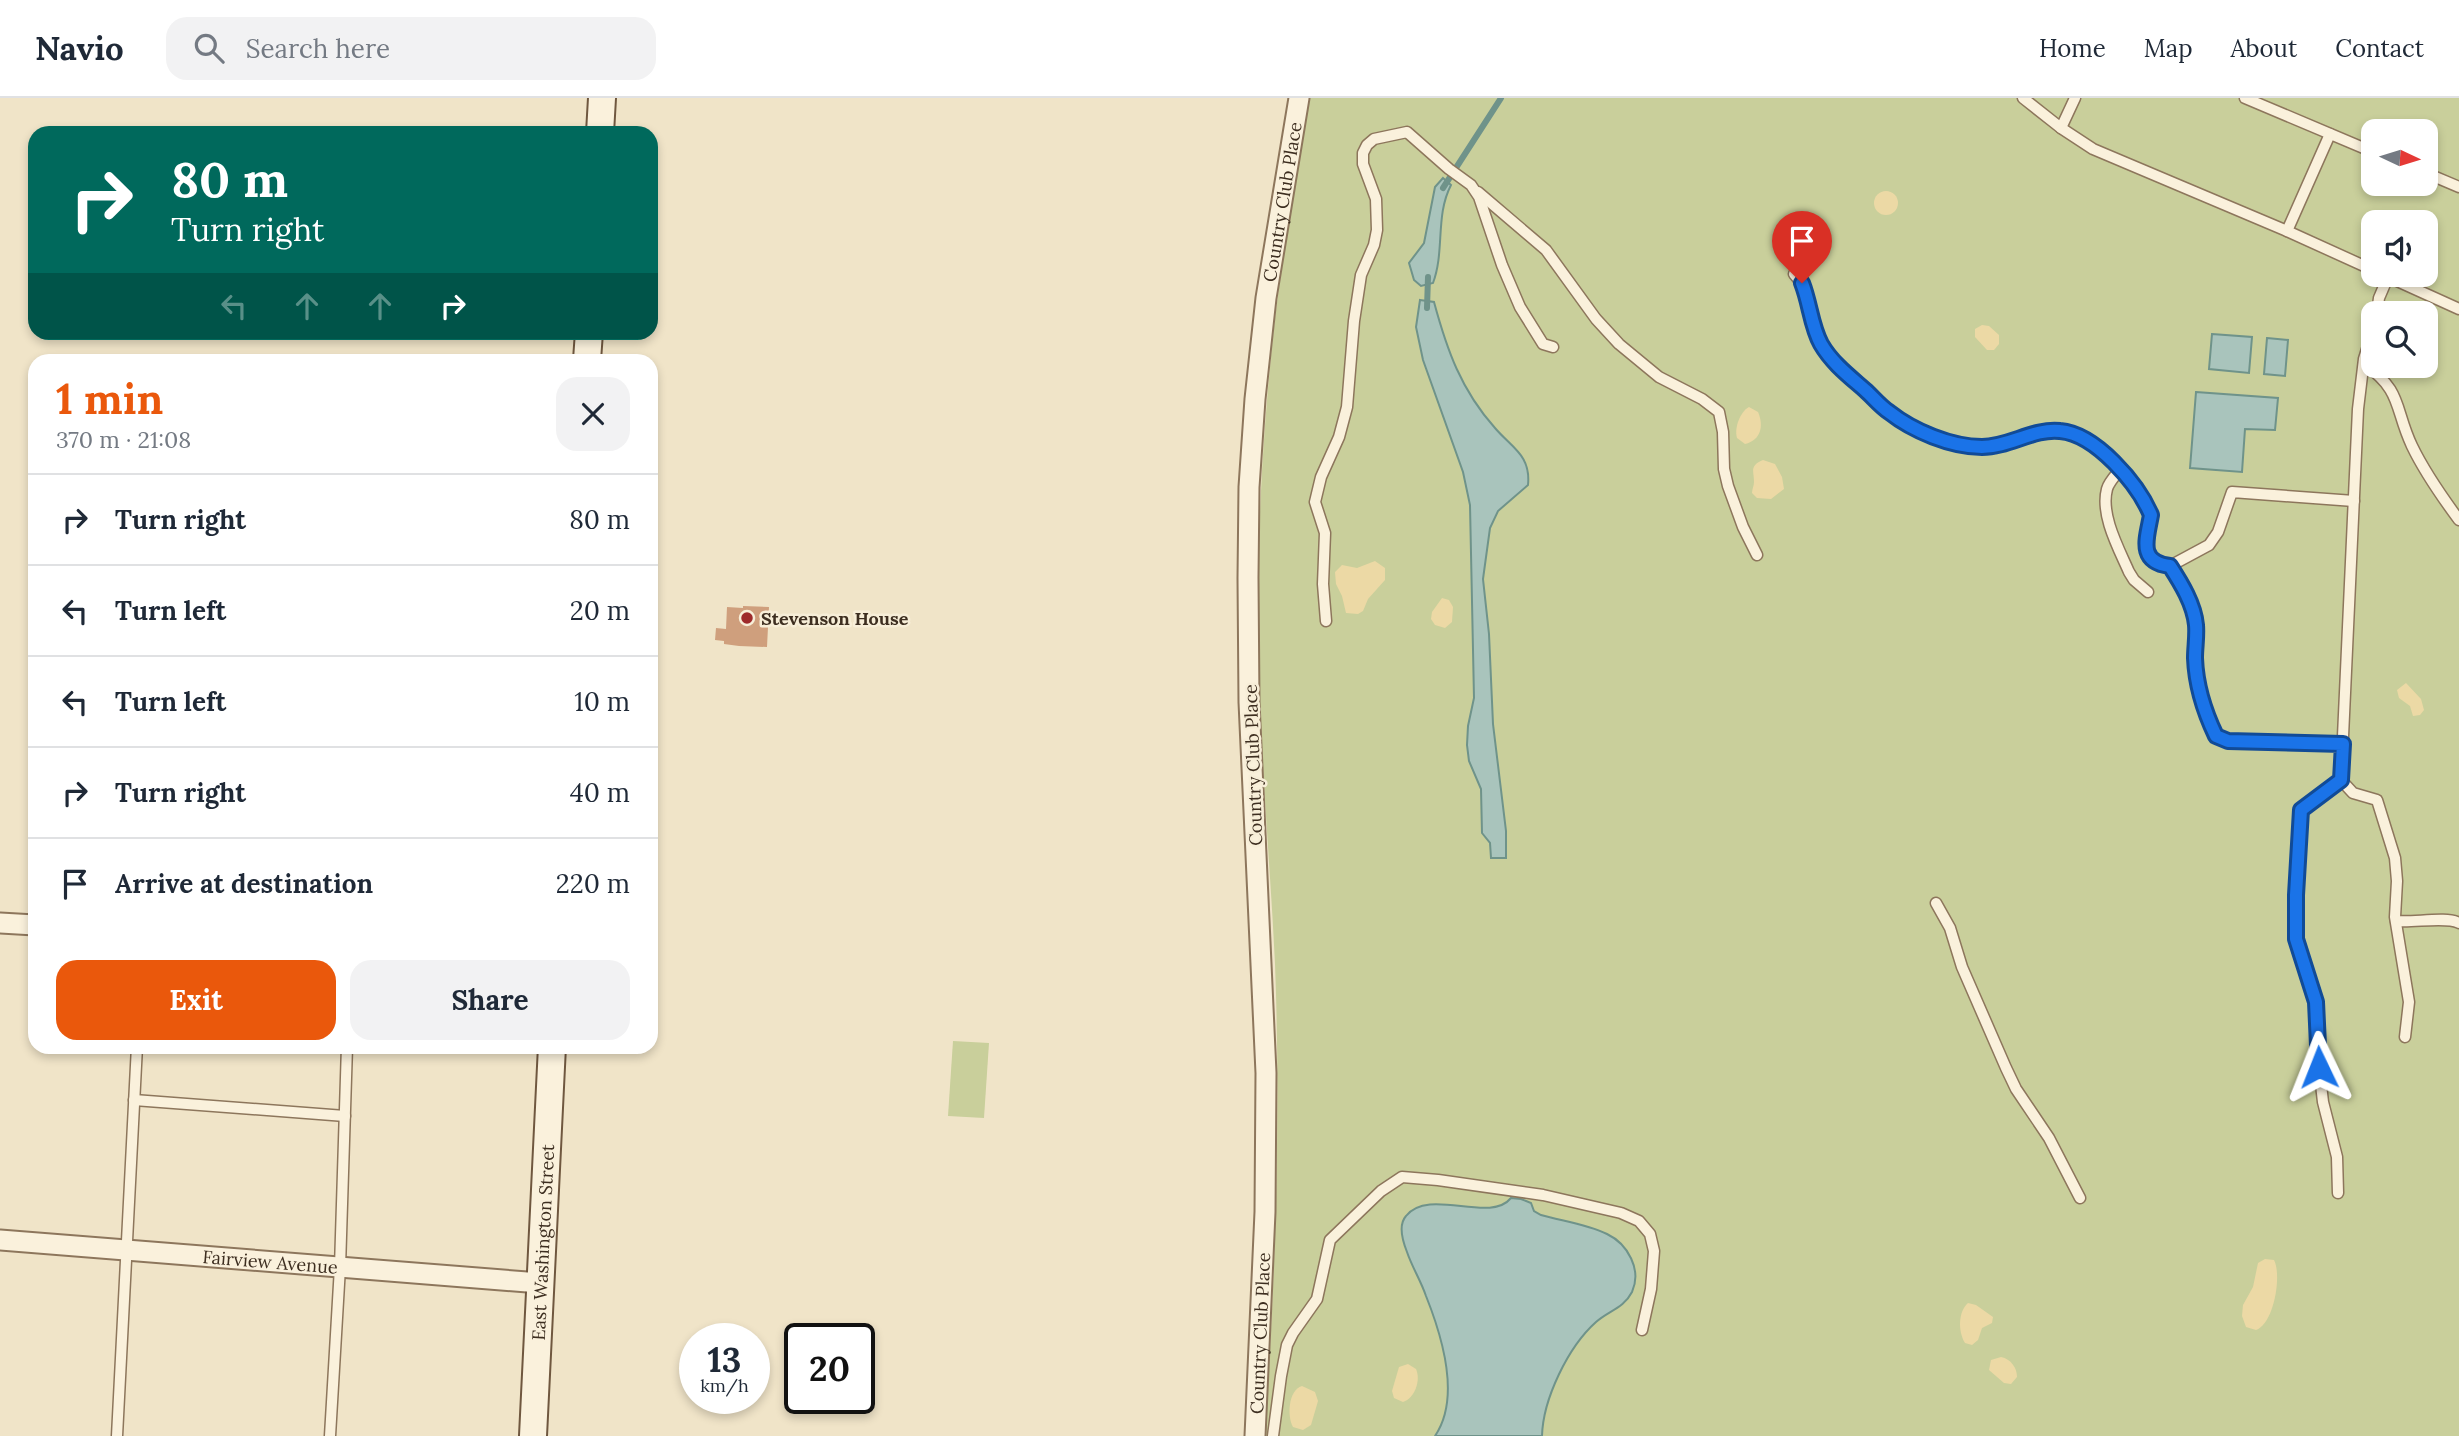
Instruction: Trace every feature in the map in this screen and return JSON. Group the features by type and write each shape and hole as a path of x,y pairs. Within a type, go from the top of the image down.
{"main road":[{"path":"600,126 602,98"},
{"name":"East Washington Street","path":"533,1436 552,1054"}],"street":[{"name":"Country Club Place","path":"1255,1436 1265,1212 1266,1073 1249,702 1249,487 1266,298 1299,98"},
{"path":"0,923 28,925"},
{"name":"Fairview Avenue","path":"0,1240 540,1283"}],"lane":[{"path":"2023,98 2060,128 2093,149 2361,265"},
{"path":"2060,128 2075,98"},
{"path":"2245,98 2361,147"},
{"path":"1326,621 1322,584 1325,533 1315,502 1321,477 1339,437 1347,407 1354,321 1361,275 1374,245 1377,230 1376,199 1363,164 1363,153 1374,139 1387,135 1407,132 1462,177 1546,250 1596,319 1619,344 1659,377 1702,398 1720,412 1723,462 1728,486 1757,555"},
{"path":"2287,231 2330,134"},
{"path":"2438,178 2459,187"},
{"path":"1472,187 1479,197 1498,255 1520,307 1543,344 1553,347"},
{"path":"1794,274 1802,283 1822,345 1845,374 1900,420 1937,437 1966,445 1996,446 2043,432 2059,431 2093,444 2138,492 2151,515 2145,546 2150,558 2160,565 2170,566 2209,545 2217,532 2232,492 2354,501"},
{"path":"2410,287 2459,309"},
{"path":"2362,378 2358,409 2341,780 2353,793 2377,800 2384,815 2395,858 2396,921 2409,1002 2405,1037"},
{"path":"2381,378 2392,391 2411,445 2430,479 2459,520"},
{"path":"2120,470 2108,487 2108,519 2129,572 2148,592"},
{"path":"2170,566 2181,582 2196,625 2195,659 2199,689 2204,711 2216,736 2228,741 2343,744"},
{"path":"2338,1193 2337,1157 2323,1102 2316,1002 2296,939 2296,895 2301,810 2341,780"},
{"path":"1936,903 1950,928 1962,967 2016,1089 2049,1138 2080,1198"},
{"path":"2396,921 2412,923 2450,919 2459,923"},
{"path":"117,1436 137,1054"},
{"path":"330,1436 340,1267 347,1054"},
{"path":"134,1100 345,1116"},
{"path":"1273,1436 1283,1360 1293,1333 1317,1299 1330,1240 1381,1191 1402,1177 1543,1195 1621,1213 1639,1221 1650,1234 1654,1251 1651,1289 1642,1330"}],"green space":[{"path":"1310,98 2459,98 2459,1436 1265,1436 1274,1259 1277,1082 1275,964 1259,681 1259,553 1268,385 1287,235"},
{"path":"953,1041 989,1043 984,1118 948,1116"}],"sand":[{"path":"1886,191 1894,195 1898,203 1894,211 1886,215 1878,211 1874,203 1878,195"},
{"path":"1982,325 1989,326 1999,335 1999,344 1994,350 1987,350 1975,337 1975,329"},
{"path":"1749,407 1758,412 1761,427 1758,436 1745,444 1737,438 1736,430 1740,416"},
{"path":"1763,460 1775,464 1782,477 1784,489 1771,499 1757,498 1752,493 1754,467"},
{"path":"1375,561 1385,568 1385,580 1368,599 1363,611 1358,614 1346,613 1336,584 1335,572 1342,565 1357,568"},
{"path":"1442,598 1449,600 1453,607 1452,622 1445,628 1435,625 1431,619 1432,612"},
{"path":"2406,683 2421,699 2424,710 2420,715 2413,716 2410,706 2399,698 2397,690"},
{"path":"2265,1259 2274,1260 2277,1287 2268,1319 2256,1330 2246,1327 2242,1316 2243,1305 2253,1287 2258,1263"},
{"path":"1968,1303 1976,1305 1993,1317 1992,1323 1982,1328 1978,1340 1972,1345 1965,1343 1960,1327 1962,1311"},
{"path":"2001,1357 2013,1364 2016,1370 2017,1377 2011,1384 2004,1383 1989,1370 1991,1360"},
{"path":"1408,1364 1416,1369 1417,1383 1414,1393 1403,1402 1394,1398 1392,1391 1399,1367"},
{"path":"1302,1386 1315,1392 1318,1401 1311,1425 1303,1430 1293,1427 1290,1411 1291,1398 1297,1388"}],"water":[{"path":"1443,178 1451,185 1441,221 1437,271 1433,283 1421,286 1414,280 1409,263 1424,243 1435,187"},
{"path":"1420,300 1434,302 1444,337 1464,384 1483,414 1519,453 1528,475 1528,485 1498,511 1490,528 1483,579 1489,634 1493,724 1506,831 1506,858 1491,858 1490,843 1482,833 1481,789 1469,761 1468,726 1474,698 1470,505 1463,472 1423,360 1416,327"},
{"path":"2212,334 2252,337 2249,373 2209,369"},
{"path":"2267,338 2288,340 2285,376 2264,374"},
{"path":"2196,392 2278,398 2275,430 2245,429 2242,472 2190,468"},
{"path":"1511,1198 1531,1203 1534,1211 1541,1215 1591,1228 1615,1238 1631,1259 1635,1284 1625,1302 1601,1318 1567,1359 1552,1390 1542,1436 1435,1436 1443,1421 1447,1404 1446,1367 1438,1329 1404,1243 1404,1220 1416,1208 1429,1205 1489,1208 1501,1205"}],"building":[{"name":"Stevenson House","path":"727,607 769,607 767,647 724,644 724,641 715,640 716,628 726,629"}],"waterway":[{"path":"1443,188 1501,98"},
{"path":"1427,308 1428,277"}],"place":[{"name":"Stevenson House","path":"747,618"}],"route":[{"path":"1802,283 1822,345 1845,374 1882,407 1910,426 1937,437 1980,447 1996,446 2043,432 2072,433 2094,445 2112,461 2146,502 2151,515 2145,546 2150,558 2160,565 2170,566 2181,582 2191,607 2196,625 2195,659 2199,689 2204,711 2216,736 2228,741 2343,744 2341,780 2301,810 2296,939 2316,1002 2319,1067"}]}
